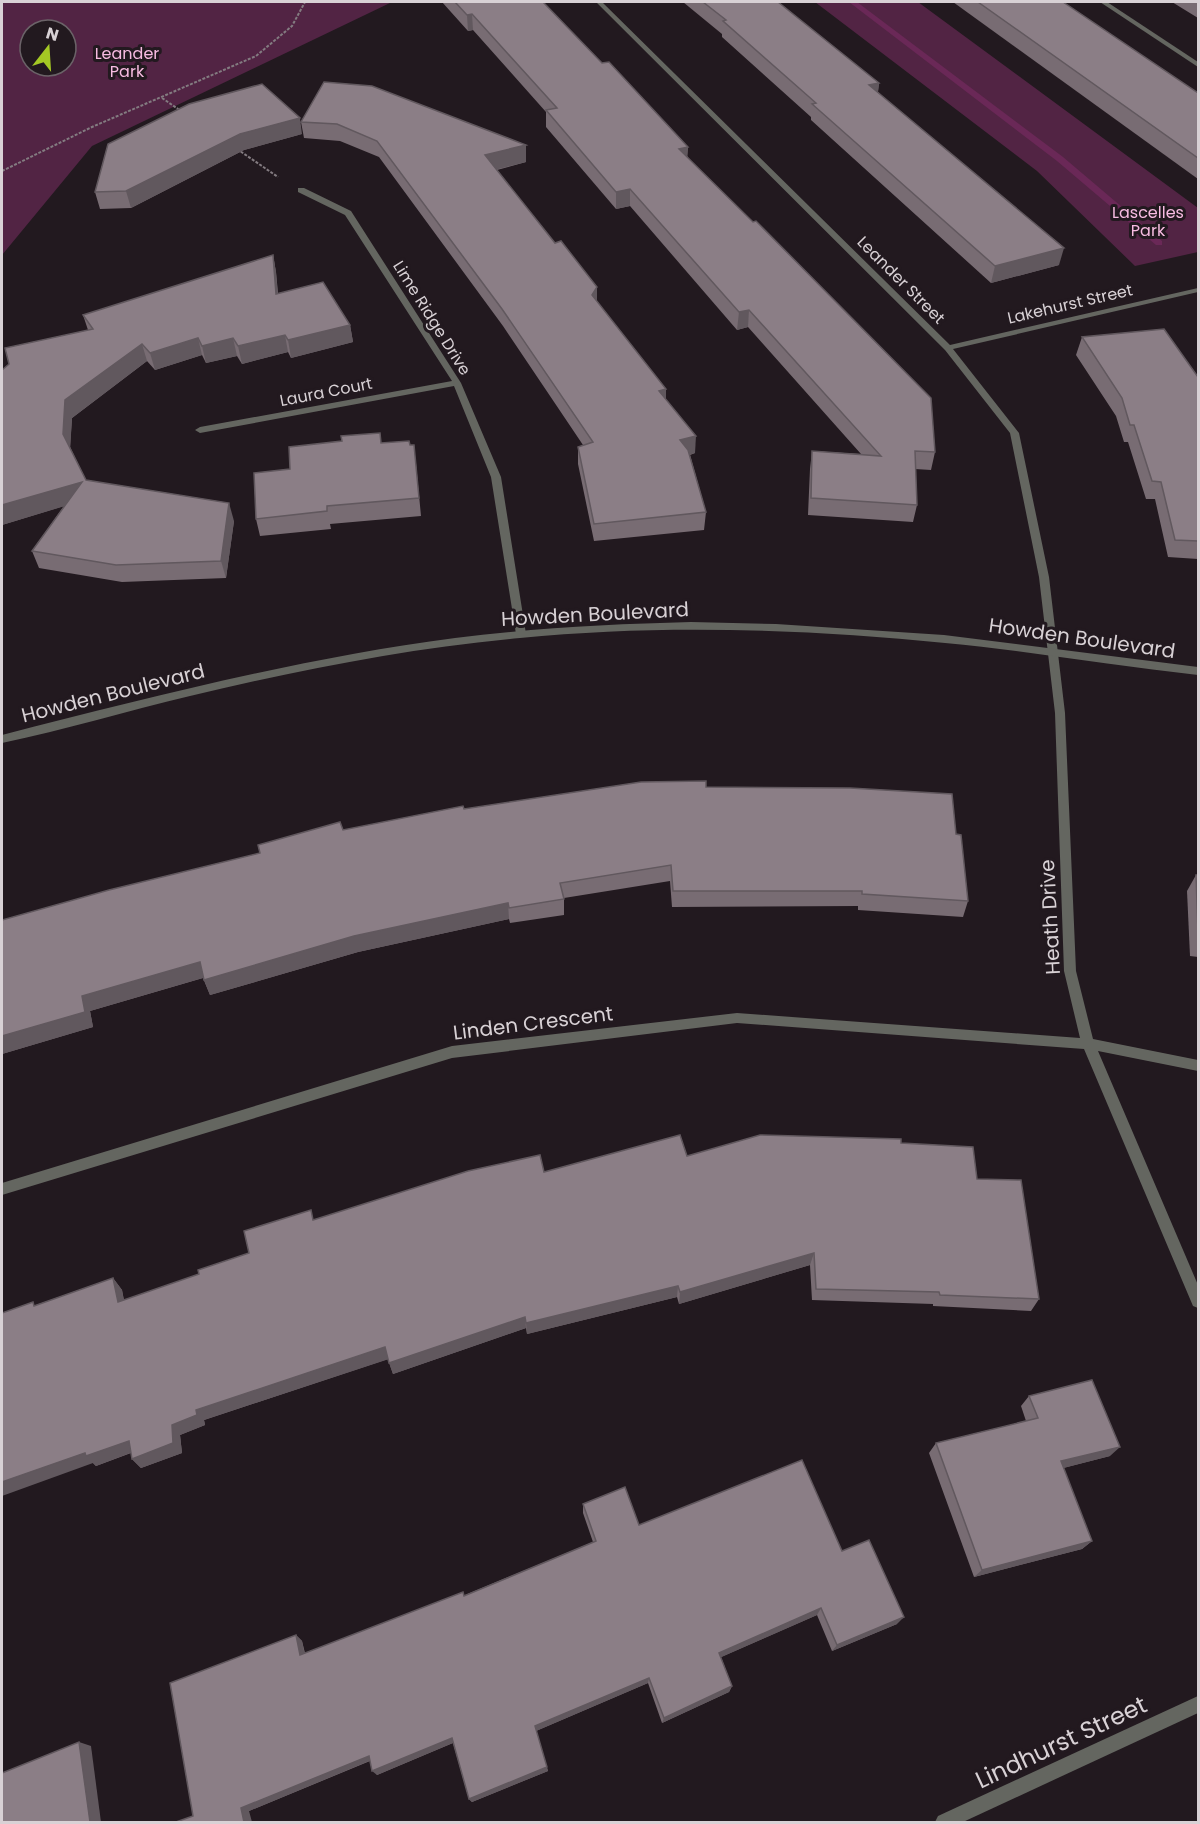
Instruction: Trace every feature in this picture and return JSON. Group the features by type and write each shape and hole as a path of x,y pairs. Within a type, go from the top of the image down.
{"street":[{"name":"Leander Street","path":"599,2 948,348 1014,432 1044,577 1053,650"},
{"path":"1103,2 1198,65"},
{"name":"Lime Ridge Drive","path":"302,190 348,213 457,383 496,477 521,634"},
{"name":"Lakehurst Street","path":"948,348 1195,290"},
{"name":"Laura Court","path":"200,430 457,383"},
{"name":"Howden Boulevard","path":"2,739 293,669 426,645 521,634 641,627 777,626 902,634 1053,650 1198,671"},
{"name":"Heath Drive","path":"1053,650 1061,724 1070,971 1088,1044 1198,1301"},
{"name":"Linden Crescent","path":"2,1189 452,1052 737,1018 1088,1044 1198,1065"},
{"name":"Lindhurst Street","path":"944,1822 1198,1704"}],"path":[{"path":"2,171 92,127 256,56 274,44 303,11 305,2"},
{"path":"162,98 181,111"},
{"path":"229,144 302,190"}],"green space":[{"name":"Leander Park","path":"2,2 392,2 92,146 2,255"},
{"name":"Lascelles Park","path":"815,2 918,2 1198,208 1198,252 1135,266 1037,171"}],"building":[{"path":"455,2 543,2 602,63 609,62 688,147 679,149 753,222 756,221 931,398 935,452 915,451 917,505 811,498 812,451 881,456 749,310 739,312 630,189 616,192 546,110 557,108 472,14 467,15"},
{"path":"703,2 778,2 879,83 869,85 1064,248 995,266 812,104 816,103 723,21 726,20"},
{"path":"978,2 1063,2 1198,93 1198,158"},
{"path":"324,82 372,86 526,145 485,155 555,243 561,241 597,287 592,295 666,389 659,391 696,436 680,440 688,450 706,512 594,524 578,447 593,442 502,309 377,141 337,124 301,122"},
{"path":"262,84 300,118 240,134 126,191 95,192 108,144 189,104"},
{"path":"273,255 276,294 323,282 350,325 288,340 285,335 238,346 233,338 202,346 198,338 150,353 142,344 65,400 63,434 86,480 229,503 221,561 116,565 32,551 82,482 2,505 2,370 9,364 5,348 93,329 83,315"},
{"path":"1164,329 1198,377 1198,541 1175,540 1161,482 1152,481 1134,425 1130,425 1122,398 1082,337"},
{"path":"380,433 381,443 409,441 410,445 414,445 419,498 327,506 327,511 256,519 254,473 290,469 289,447 342,441 341,436"},
{"path":"706,781 706,787 850,788 952,794 956,834 961,835 968,901 862,894 862,891 673,891 671,865 560,883 564,899 509,908 508,903 354,936 204,980 200,962 82,996 85,1012 2,1036 2,920 109,890 260,853 258,845 340,822 343,830 463,806 464,809 641,782"},
{"path":"1196,875 1198,875 1198,931"},
{"path":"680,1135 687,1156 760,1135 901,1139 901,1143 973,1147 977,1179 1021,1180 1039,1299 940,1295 939,1292 816,1289 814,1253 680,1292 678,1286 526,1323 525,1317 389,1363 385,1347 196,1410 197,1415 172,1425 173,1443 132,1459 129,1441 86,1456 85,1453 2,1482 2,1313 33,1302 34,1306 113,1278 118,1302 199,1274 198,1270 249,1253 244,1231 311,1210 313,1220 468,1171 540,1155 544,1172"},
{"path":"1092,1380 1120,1447 1061,1461 1092,1541 982,1570 936,1443 1038,1418 1029,1396"},
{"path":"802,1460 842,1551 869,1540 904,1617 837,1645 821,1608 719,1653 732,1686 664,1718 649,1678 535,1726 547,1767 469,1799 452,1738 372,1771 369,1756 241,1808 244,1822 176,1822 193,1816 170,1683 296,1635 300,1655 463,1592 464,1596 596,1541 583,1504 625,1487 639,1525"},
{"path":"79,1742 90,1822 2,1822 2,1773"}],"waterway":[{"path":"853,2 1060,159 1159,243"}]}
